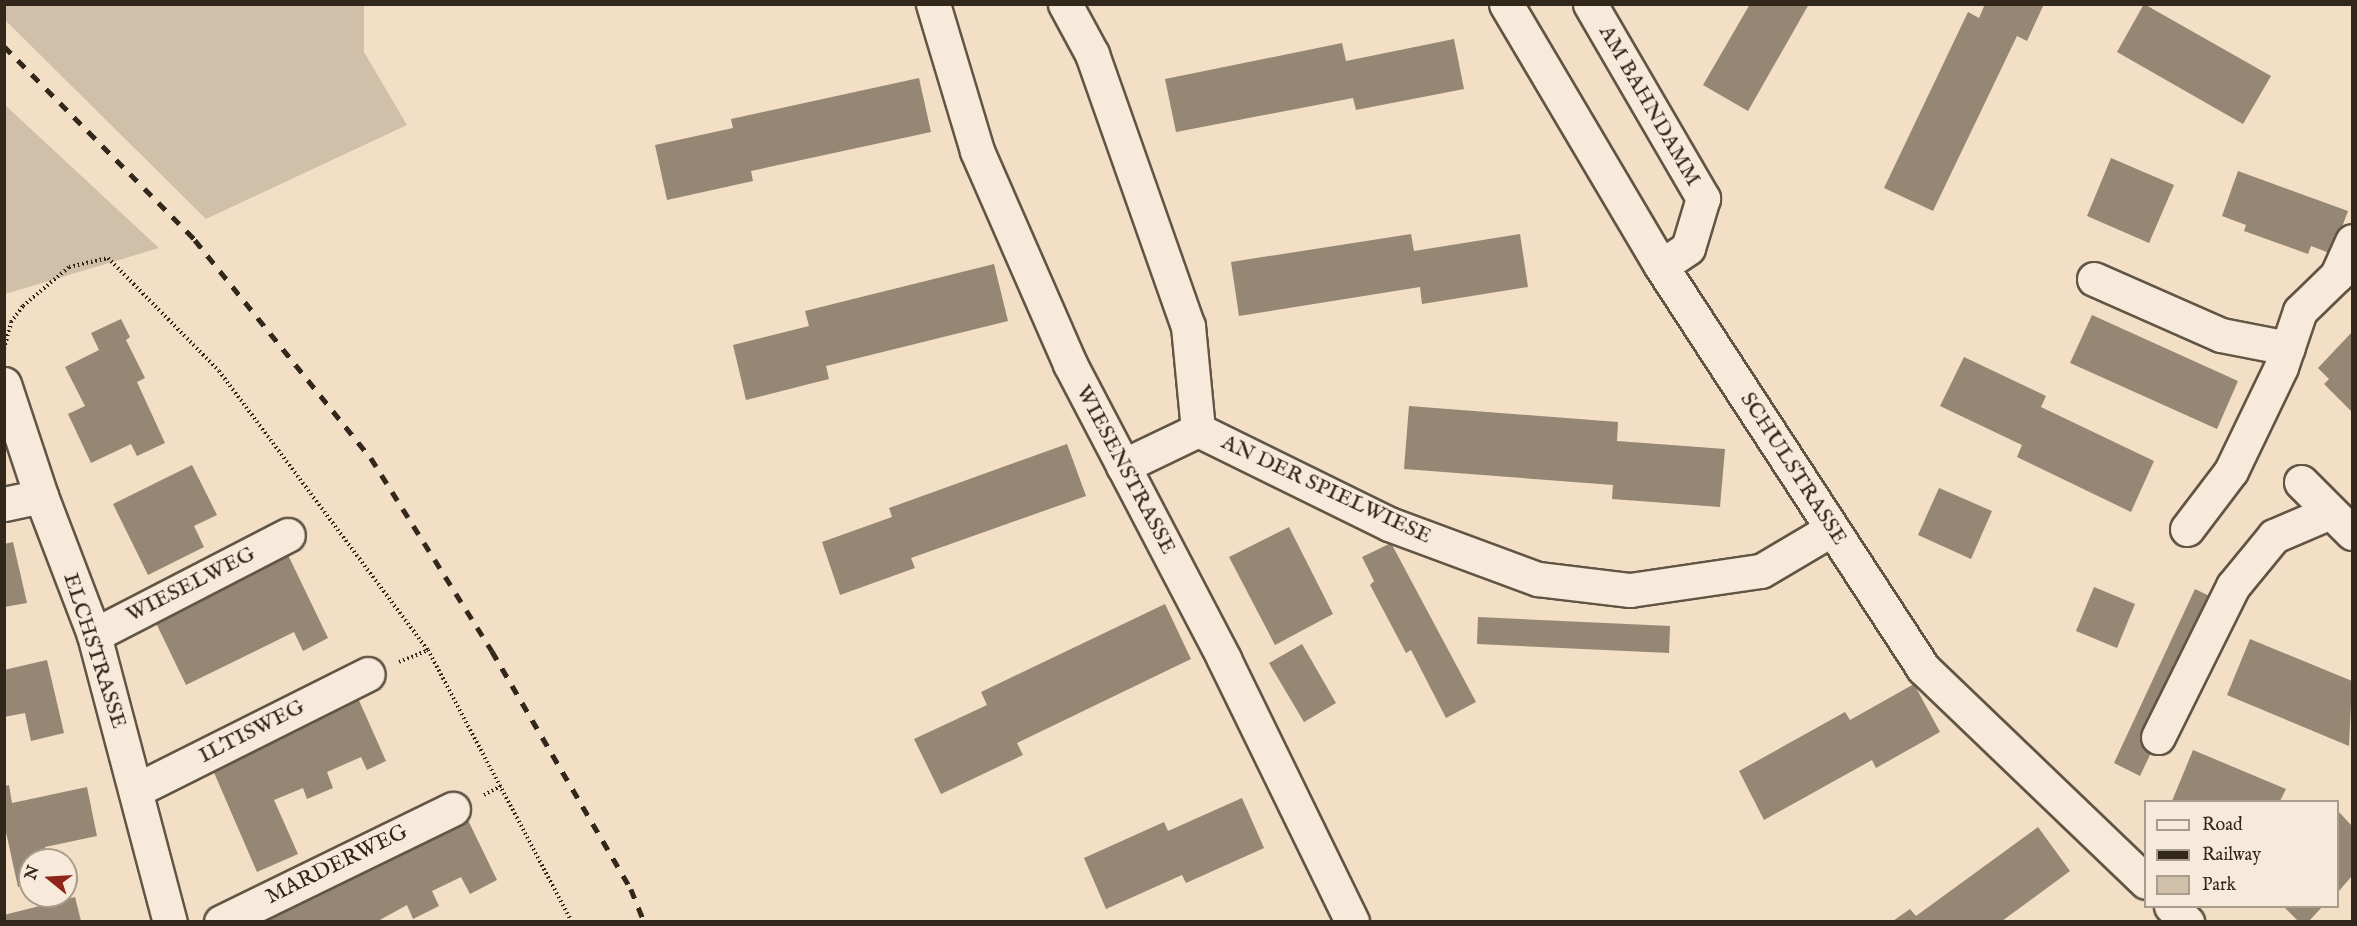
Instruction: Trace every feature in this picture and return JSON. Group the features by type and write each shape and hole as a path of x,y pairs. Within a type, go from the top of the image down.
{"street":[{"name":"WIESENSTRASSE","path":"933,4 977,151 1070,364 1224,659 1353,921"},
{"name":"AN DER SPIELWIESE","path":"1065,4 1092,54 1188,326 1198,430"},
{"name":"SCHULSTRASSE","path":"1506,4 1661,266 1923,668 2144,881"},
{"name":"AM BAHNDAMM","path":"1590,4 1703,198 1688,248 1661,266"},
{"path":"2187,529 2231,471 2288,348 2300,311 2337,275 2352,241"},
{"path":"2094,279 2221,335 2288,348"},
{"name":"ELCHSTRASSE","path":"4,384 41,496 94,635 170,921"},
{"name":"AN DER SPIELWIESE","path":"1123,466 1198,430"},
{"name":"AN DER SPIELWIESE","path":"1198,430 1389,524 1538,579 1630,590 1761,571 1832,530"},
{"path":"2301,482 2341,523"},
{"path":"4,504 41,496"},
{"path":"2158,737 2233,586 2274,536 2341,523"},
{"name":"WIESELWEG","path":"94,635 288,535"},
{"name":"ILTISWEG","path":"136,790 368,674"},
{"name":"MARDERWEG","path":"222,921 453,809"},
{"path":"2173,908 2187,921"}],"green space":[{"path":"4,5 364,5 364,52 407,125 206,219 5,20"},
{"path":"5,105 159,248 5,294"}],"building":[{"path":"1750,4 1809,4 1748,111 1703,85"},
{"path":"1985,4 2044,4 2027,41 2017,36 1933,211 1884,188 1968,12 1979,18"},
{"path":"2144,4 2271,76 2243,124 2117,52"},
{"path":"1454,39 1464,89 1356,110 1353,98 1176,132 1165,79 1342,43 1346,61"},
{"path":"919,78 931,132 751,171 753,181 667,200 655,145 733,128 731,119"},
{"path":"2111,158 2174,185 2149,243 2087,216"},
{"path":"2238,171 2348,211 2332,254 2311,246 2308,254 2244,231 2246,225 2222,216"},
{"path":"1411,234 1414,251 1520,234 1528,287 1422,304 1420,287 1239,316 1231,262"},
{"path":"994,264 1008,321 826,366 829,379 746,400 733,345 809,326 805,311"},
{"path":"2092,315 2238,381 2217,429 2070,363"},
{"path":"121,319 130,337 126,340 145,378 137,382 165,443 137,456 131,444 91,463 68,414 85,406 65,367 99,350 91,333"},
{"path":"2352,332 2352,412 2324,384 2329,379 2318,368"},
{"path":"1964,357 2046,396 2041,407 2154,461 2131,512 2017,457 2022,445 1940,406"},
{"path":"1409,406 1618,422 1617,441 1725,449 1720,507 1612,499 1613,485 1404,469"},
{"path":"1067,444 1086,496 911,558 915,568 840,595 822,542 892,517 889,508"},
{"path":"192,465 217,515 194,526 204,547 148,575 113,504"},
{"path":"1939,488 1992,511 1971,559 1918,535"},
{"path":"1289,527 1333,614 1275,645 1229,557"},
{"path":"13,542 27,603 4,607 4,544"},
{"path":"1391,543 1476,702 1446,718 1411,650 1406,653 1370,585 1374,581 1362,557"},
{"path":"288,555 328,638 303,651 294,632 186,685 155,621"},
{"path":"2094,587 2135,604 2117,648 2076,631"},
{"path":"2195,589 2222,602 2140,776 2114,763"},
{"path":"1165,604 1191,659 1017,743 1023,755 941,794 914,739 987,705 981,692"},
{"path":"1478,617 1670,626 1669,653 1477,644"},
{"path":"2250,639 2352,681 2349,746 2227,695"},
{"path":"1302,644 1336,703 1304,722 1269,663"},
{"path":"47,660 64,733 31,741 25,713 4,717 4,670"},
{"path":"1914,684 1940,732 1876,768 1872,760 1764,820 1739,771 1845,712 1850,720"},
{"path":"357,696 386,761 367,770 361,757 327,772 333,788 307,799 303,788 274,800 298,854 257,872 209,761"},
{"path":"2193,750 2286,789 2280,800 2172,800"},
{"path":"9,785 12,803 87,787 97,836 45,848 18,848 18,887 4,823 4,786"},
{"path":"1242,798 1264,848 1186,883 1182,875 1106,909 1084,858 1164,822 1168,831"},
{"path":"2339,812 2352,826 2352,876 2339,891"},
{"path":"465,814 497,880 470,894 461,877 432,891 439,906 413,919 407,905 378,921 244,921"},
{"path":"2038,827 2070,871 2002,921 1893,921 1910,909 1916,916"},
{"path":"32,908 78,908 81,921 4,921 4,915"},
{"path":"2285,908 2321,908 2309,921 2298,921"}],"railway":[{"path":"4,46 195,240 371,458 492,651 631,889 644,922"}]}
